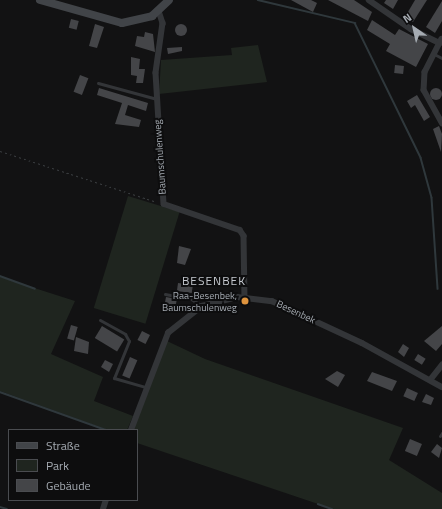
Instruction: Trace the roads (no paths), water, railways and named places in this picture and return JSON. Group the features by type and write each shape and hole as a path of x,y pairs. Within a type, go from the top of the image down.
{"main road":[{"path":"40,0 122,23 139,22 160,11 169,0"}],"street":[{"path":"369,0 411,29 441,41 425,72 424,90 442,123"},
{"name":"Baumschulenweg","path":"160,11 163,23 157,99 164,204 240,230 244,236 245,297"},
{"name":"Besenbek","path":"131,429 146,387 168,333 202,306 245,297 272,301 431,379 442,387"},
{"path":"431,379 442,365"}],"lane":[{"path":"434,54 442,58"},
{"path":"98,83 157,99"},
{"path":"165,294 190,299 202,306"},
{"path":"100,320 125,334 129,341 114,378 146,387"}],"waterway":[{"path":"258,0 355,23 421,158 432,198 438,289"},
{"path":"0,276 35,289"},
{"path":"0,392 103,429"},
{"path":"318,504 332,509"},
{"path":"0,507 7,509"}],"place":[{"name":"Raa-Besenbek, Baumschulenweg","path":"245,301"}],"district":[{"name":"BESENBEK","path":"214,281"}]}
